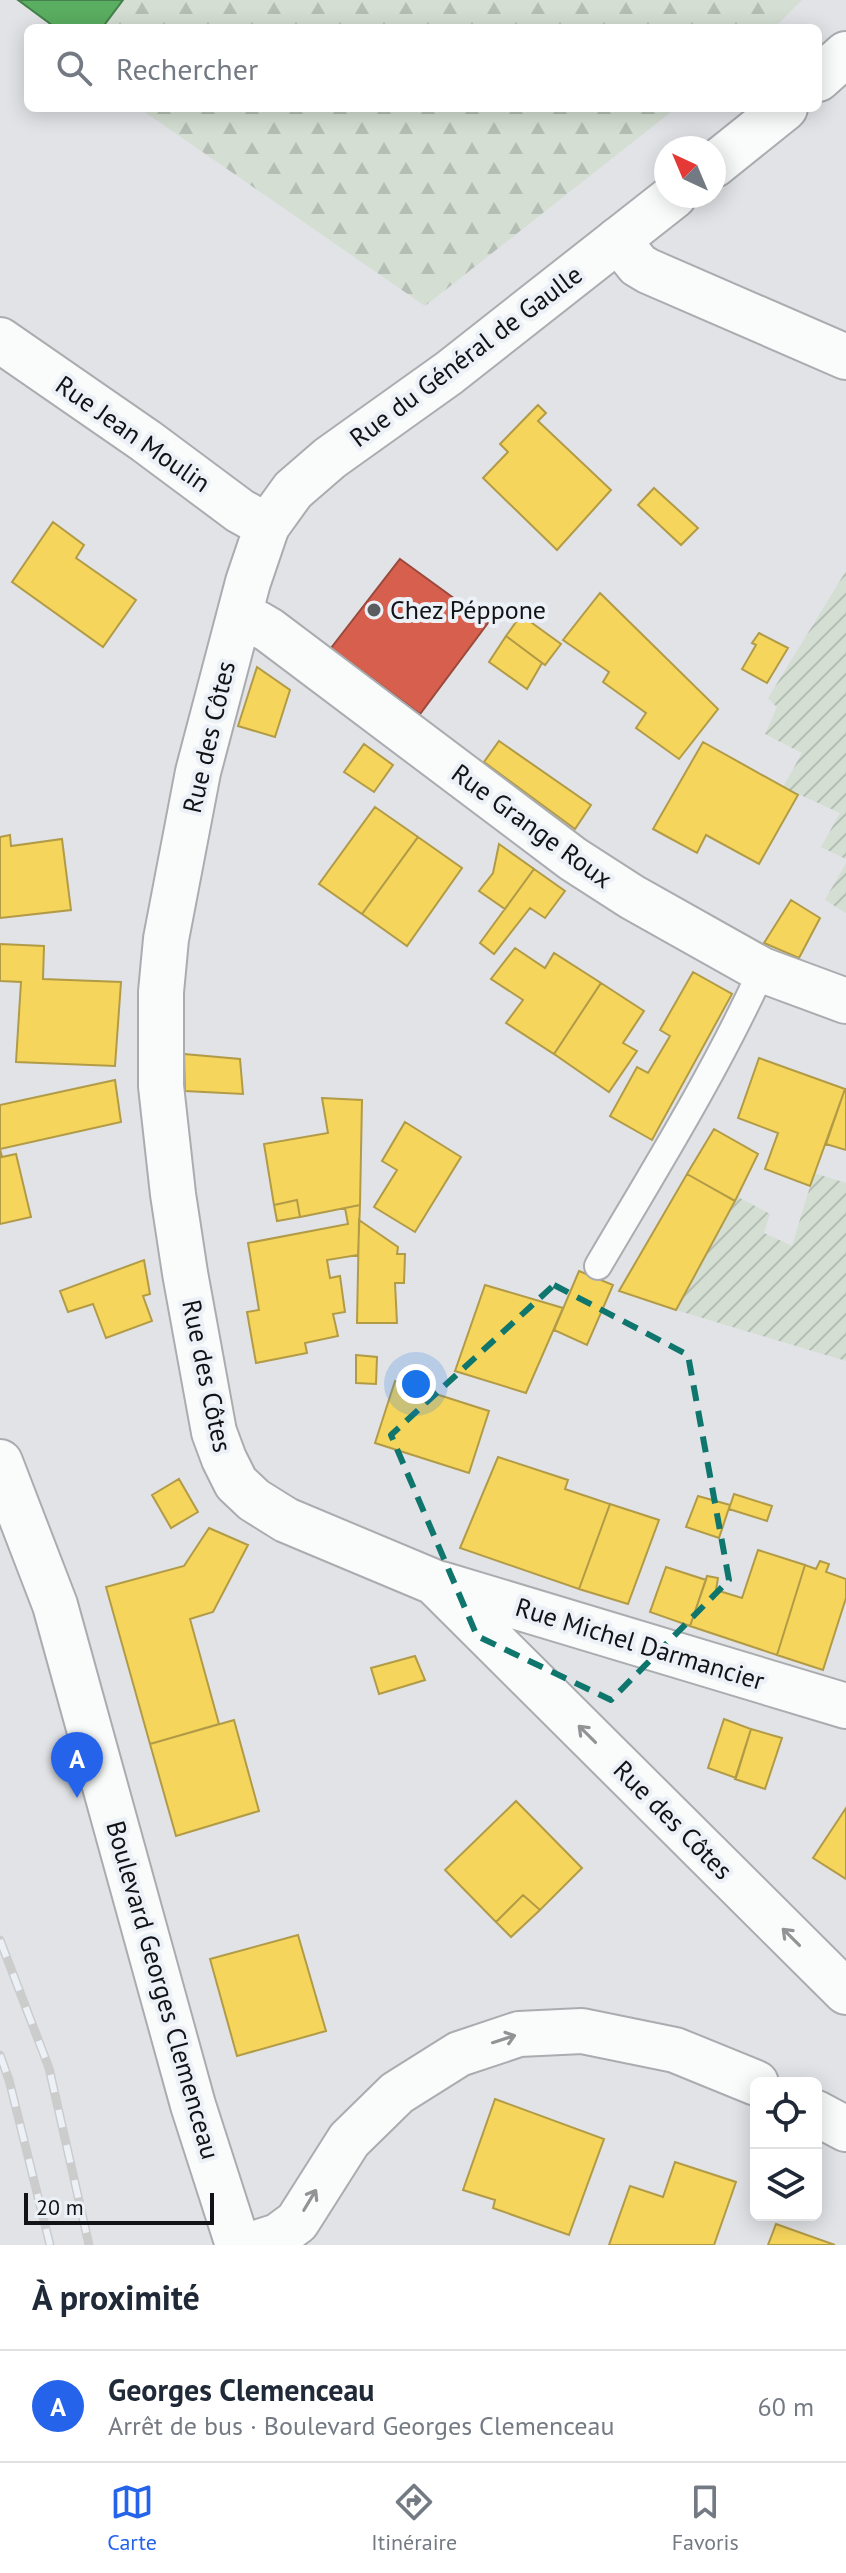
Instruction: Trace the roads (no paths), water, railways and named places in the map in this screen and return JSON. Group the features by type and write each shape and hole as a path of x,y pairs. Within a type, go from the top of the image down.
{"street":[{"path":"822,75 846,54"},
{"path":"726,155 780,112"},
{"name":"Rue du Général de Gaulle","path":"267,526 293,490 330,458 449,373 659,208"},
{"path":"618,240 638,265 648,271 846,357"},
{"name":"Rue Jean Moulin","path":"0,340 146,441 240,511 267,526"},
{"name":"Rue des Côtes","path":"267,526 257,551 198,772 166,939 161,992 161,1086 173,1194 214,1432 224,1459 236,1483 254,1500 286,1520 434,1582 846,1992"},
{"name":"Rue Grange Roux","path":"238,620 257,623 269,630 573,859 632,897 762,970 846,1001"},
{"name":"Boulevard Georges Clemenceau","path":"0,1462 55,1605 193,2105 238,2245"},
{"name":"Rue Michel Darmancier","path":"434,1582 846,1706"},
{"path":"250,2245 278,2236 297,2222 349,2140 397,2093 459,2054 519,2034 582,2031 675,2050 750,2081"},
{"path":"822,2116 846,2129"}],"lane":[{"path":"598,1266 667,1150 762,970"}],"railway":[{"path":"0,1940 49,2068 89,2245"},
{"path":"0,2055 50,2245"}],"place":[{"name":"Chez Péppone","path":"374,610"},
{"name":"Georges Clemenceau","path":"77,1798"}]}
